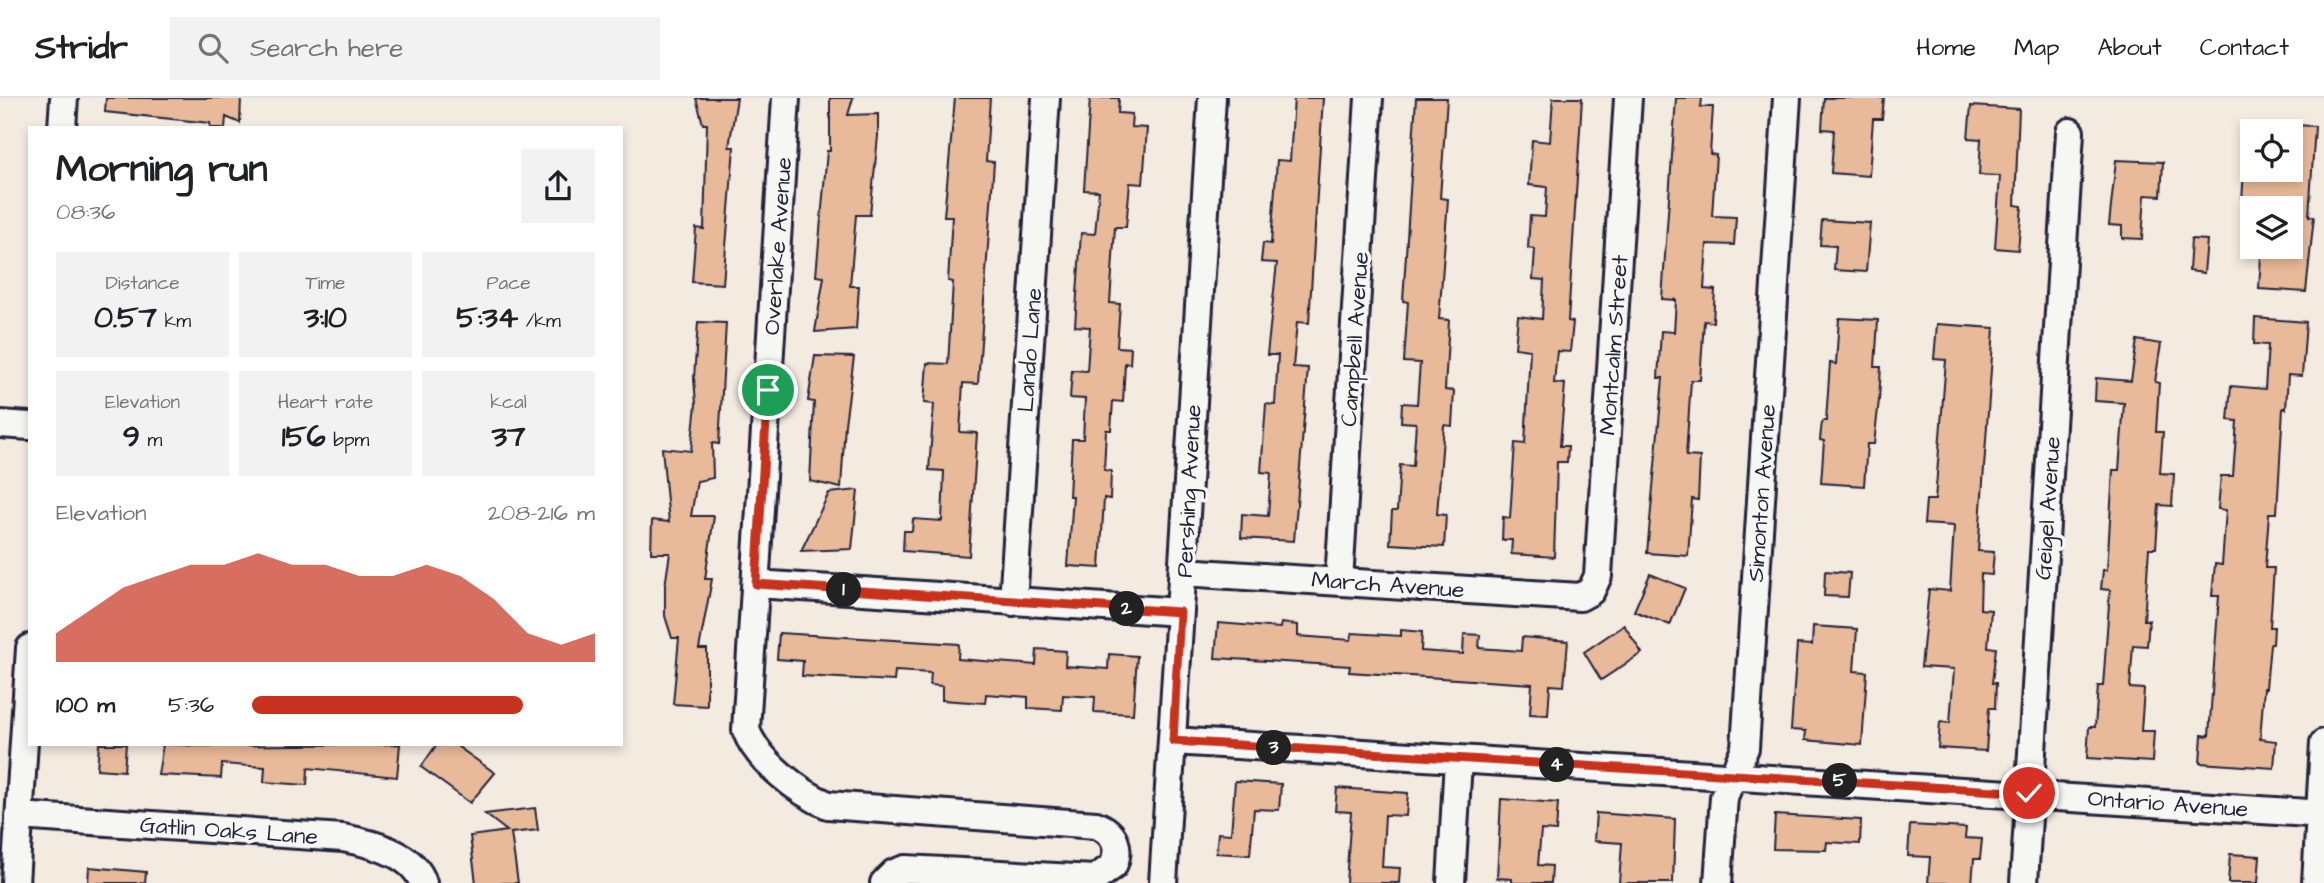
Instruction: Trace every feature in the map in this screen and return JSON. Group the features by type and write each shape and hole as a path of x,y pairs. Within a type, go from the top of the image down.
{"street":[{"path":"62,126 64,98"},
{"name":"Overlake Avenue","path":"786,98 746,730 758,750 782,773 812,797 838,808 1100,826 1112,835 1117,848 1109,879"},
{"name":"Lando Lane","path":"1013,602 1046,98"},
{"name":"Pershing Avenue","path":"1163,883 1212,98"},
{"name":"Campbell Avenue","path":"1339,581 1369,98"},
{"name":"Montcalm Street","path":"1591,591 1598,576 1628,98"},
{"name":"Simonton Avenue","path":"1718,883 1724,797 1745,748 1787,98"},
{"name":"Geigel Avenue","path":"2024,883 2070,132"},
{"path":"0,424 28,426"},
{"name":"March Avenue","path":"1183,572 1580,597 1591,591"},
{"path":"756,584 1180,612"},
{"path":"15,883 28,679"},
{"name":"Ontario Avenue","path":"1173,741 2029,793 2322,814"},
{"path":"2316,883 2324,743"},
{"path":"1451,883 1458,760"},
{"name":"Gatlin Oaks Lane","path":"19,816 344,838 377,845 404,860 423,883"},
{"path":"884,883 894,873 905,869 1109,879"}],"building":[{"path":"106,98 241,98 240,123 226,117 225,126 105,112"},
{"path":"696,98 737,98 729,147 734,147 723,284 692,282 696,228 704,229 707,124 703,124"},
{"path":"830,98 853,98 848,115 878,114 878,136 870,215 856,215 850,286 859,286 856,329 815,332 824,277 816,276 827,151 830,151"},
{"path":"955,98 990,98 986,161 994,162 978,384 963,383 960,432 977,433 969,556 903,551 904,531 912,531 913,519 942,521 944,471 929,470 934,404 924,403 927,363 948,364 953,282 948,281 952,216 944,216"},
{"path":"1090,98 1119,98 1118,113 1132,114 1131,127 1147,128 1143,184 1130,183 1126,227 1115,227 1110,303 1120,304 1117,347 1131,348 1130,364 1125,363 1123,402 1113,401 1111,430 1106,430 1104,470 1111,471 1110,499 1104,498 1100,568 1068,566 1073,496 1069,496 1072,439 1083,439 1085,399 1070,398 1072,370 1087,371 1090,327 1075,326 1081,233 1095,234 1099,191 1084,190"},
{"path":"1294,98 1323,98 1309,323 1297,322 1293,367 1308,368 1294,541 1241,538 1242,514 1268,516 1271,473 1261,472 1266,404 1275,405 1278,355 1267,355 1277,263 1261,262 1263,243 1271,244 1277,160 1290,161"},
{"path":"1416,98 1447,98 1440,198 1448,199 1439,319 1449,320 1445,390 1454,391 1452,426 1444,425 1437,514 1446,515 1444,547 1390,544 1392,511 1397,511 1400,465 1413,466 1416,423 1401,422 1402,403 1417,404 1420,363 1404,362 1408,302 1403,301"},
{"path":"1553,98 1582,98 1568,321 1573,322 1570,352 1557,351 1554,383 1565,384 1560,446 1568,446 1567,462 1557,462 1554,557 1511,554 1512,540 1502,540 1503,517 1510,518 1515,443 1525,444 1530,350 1515,348 1518,316 1542,319 1544,280 1533,279 1535,249 1528,248 1530,216 1545,217 1547,187 1529,185 1532,140 1550,142"},
{"path":"1676,98 1702,98 1701,107 1713,107 1710,154 1716,155 1712,216 1736,217 1734,245 1707,244 1704,289 1715,290 1713,322 1704,321 1700,380 1691,380 1686,456 1700,457 1698,500 1692,499 1688,556 1647,553 1663,378 1658,378 1661,331 1674,332 1676,300 1662,299"},
{"path":"1824,98 1884,98 1882,119 1873,119 1869,176 1831,173 1834,130 1822,129"},
{"path":"1971,106 2019,109 2015,205 2022,206 2018,250 1995,248 2000,176 1979,175 1981,139 1968,138"},
{"path":"2303,126 2315,126 2309,216 2314,216 2306,292 2259,289 2261,259 2303,259 2303,196 2242,196 2243,182 2303,182"},
{"path":"2116,160 2163,162 2161,196 2145,195 2142,239 2122,238 2122,226 2109,225"},
{"path":"1822,220 1870,223 1866,272 1834,270 1836,246 1820,245"},
{"path":"2191,239 2207,240 2204,273 2189,271"},
{"path":"1839,318 1878,320 1875,367 1881,367 1879,400 1874,444 1867,444 1864,486 1821,483 1824,441 1820,440 1822,421 1826,421 1830,363 1836,364"},
{"path":"2255,318 2306,322 2302,376 2288,375 2286,409 2283,408 2277,513 2269,513 2265,568 2274,568 2270,627 2274,627 2264,688 2260,739 2276,741 2274,768 2200,763 2202,735 2209,736 2219,596 2212,596 2215,564 2222,565 2226,510 2218,509 2221,476 2233,476 2237,421 2228,420 2231,386 2265,389 2268,345 2254,344"},
{"path":"698,322 726,323 719,444 712,443 713,478 697,481 691,516 714,516 705,579 712,579 699,649 707,649 707,706 673,704 679,638 672,638 665,616 665,586 670,553 651,553 652,520 669,522 662,448 691,451 696,404 694,378"},
{"path":"1937,324 1994,328 1978,551 1994,552 1992,575 1981,574 1980,609 1991,610 1988,647 1996,648 1992,683 1996,683 1995,708 1989,708 1986,751 1938,748 1940,722 1950,723 1954,669 1921,667 1929,589 1950,591 1954,526 1924,524 1926,500 1935,500 1946,360 1934,359"},
{"path":"2137,340 2161,344 2155,382 2159,383 2156,432 2163,432 2160,473 2174,474 2172,506 2159,505 2156,548 2149,548 2144,620 2149,620 2147,646 2133,645 2130,688 2144,689 2141,731 2154,731 2152,762 2087,758 2089,727 2095,727 2098,686 2103,686 2110,590 2101,589 2103,570 2107,570 2113,470 2119,470 2124,403 2095,401 2096,378 2131,381"},
{"path":"815,356 854,357 845,424 841,488 810,481 814,402 808,401"},
{"path":"858,490 852,549 801,551 829,493"},
{"path":"1825,571 1850,573 1848,597 1824,596"},
{"path":"1650,574 1685,588 1670,625 1634,611"},
{"path":"1218,623 1280,628 1281,623 1298,625 1298,636 1351,640 1352,633 1401,636 1401,630 1422,632 1421,651 1463,654 1464,634 1480,635 1479,648 1521,651 1522,637 1568,641 1564,686 1550,685 1548,715 1530,714 1532,684 1349,672 1350,666 1215,658"},
{"path":"1624,625 1642,653 1601,680 1584,652"},
{"path":"1813,626 1857,629 1854,671 1867,672 1862,745 1805,740 1806,731 1791,730 1797,644 1812,645"},
{"path":"779,633 959,644 958,659 1036,665 1037,649 1066,651 1065,666 1108,669 1109,654 1137,656 1133,714 1094,712 1095,697 1063,695 1062,710 1028,708 1028,697 986,694 985,703 942,700 942,686 930,685 931,673 895,671 894,681 802,676 803,661 777,659"},
{"path":"99,746 126,746 124,771 97,769"},
{"path":"163,746 400,746 397,777 308,768 307,785 264,782 265,767 222,764 221,778 158,775"},
{"path":"436,746 457,746 495,773 470,803 421,767"},
{"path":"1235,781 1281,784 1279,810 1254,809 1250,855 1216,853 1218,833 1231,834"},
{"path":"1337,788 1408,793 1406,816 1385,815 1382,867 1400,868 1399,883 1346,883 1351,812 1335,811"},
{"path":"1501,799 1558,803 1556,831 1541,830 1538,865 1552,866 1551,883 1512,883 1512,879 1497,878"},
{"path":"535,808 538,830 511,833 518,883 476,883 470,836 507,831 485,814"},
{"path":"1596,813 1675,819 1673,883 1619,883 1622,843 1594,841"},
{"path":"1775,815 1861,820 1860,844 1827,842 1826,850 1773,849"},
{"path":"1910,825 1966,828 1965,838 1982,839 1980,859 1974,859 1972,883 1928,883 1930,857 1908,856"},
{"path":"2230,854 2260,856 2258,883 2228,883"},
{"path":"89,867 146,872 145,883 88,883"}],"route":[{"path":"768,390 756,584 1180,612 1173,741 2029,793"}]}
